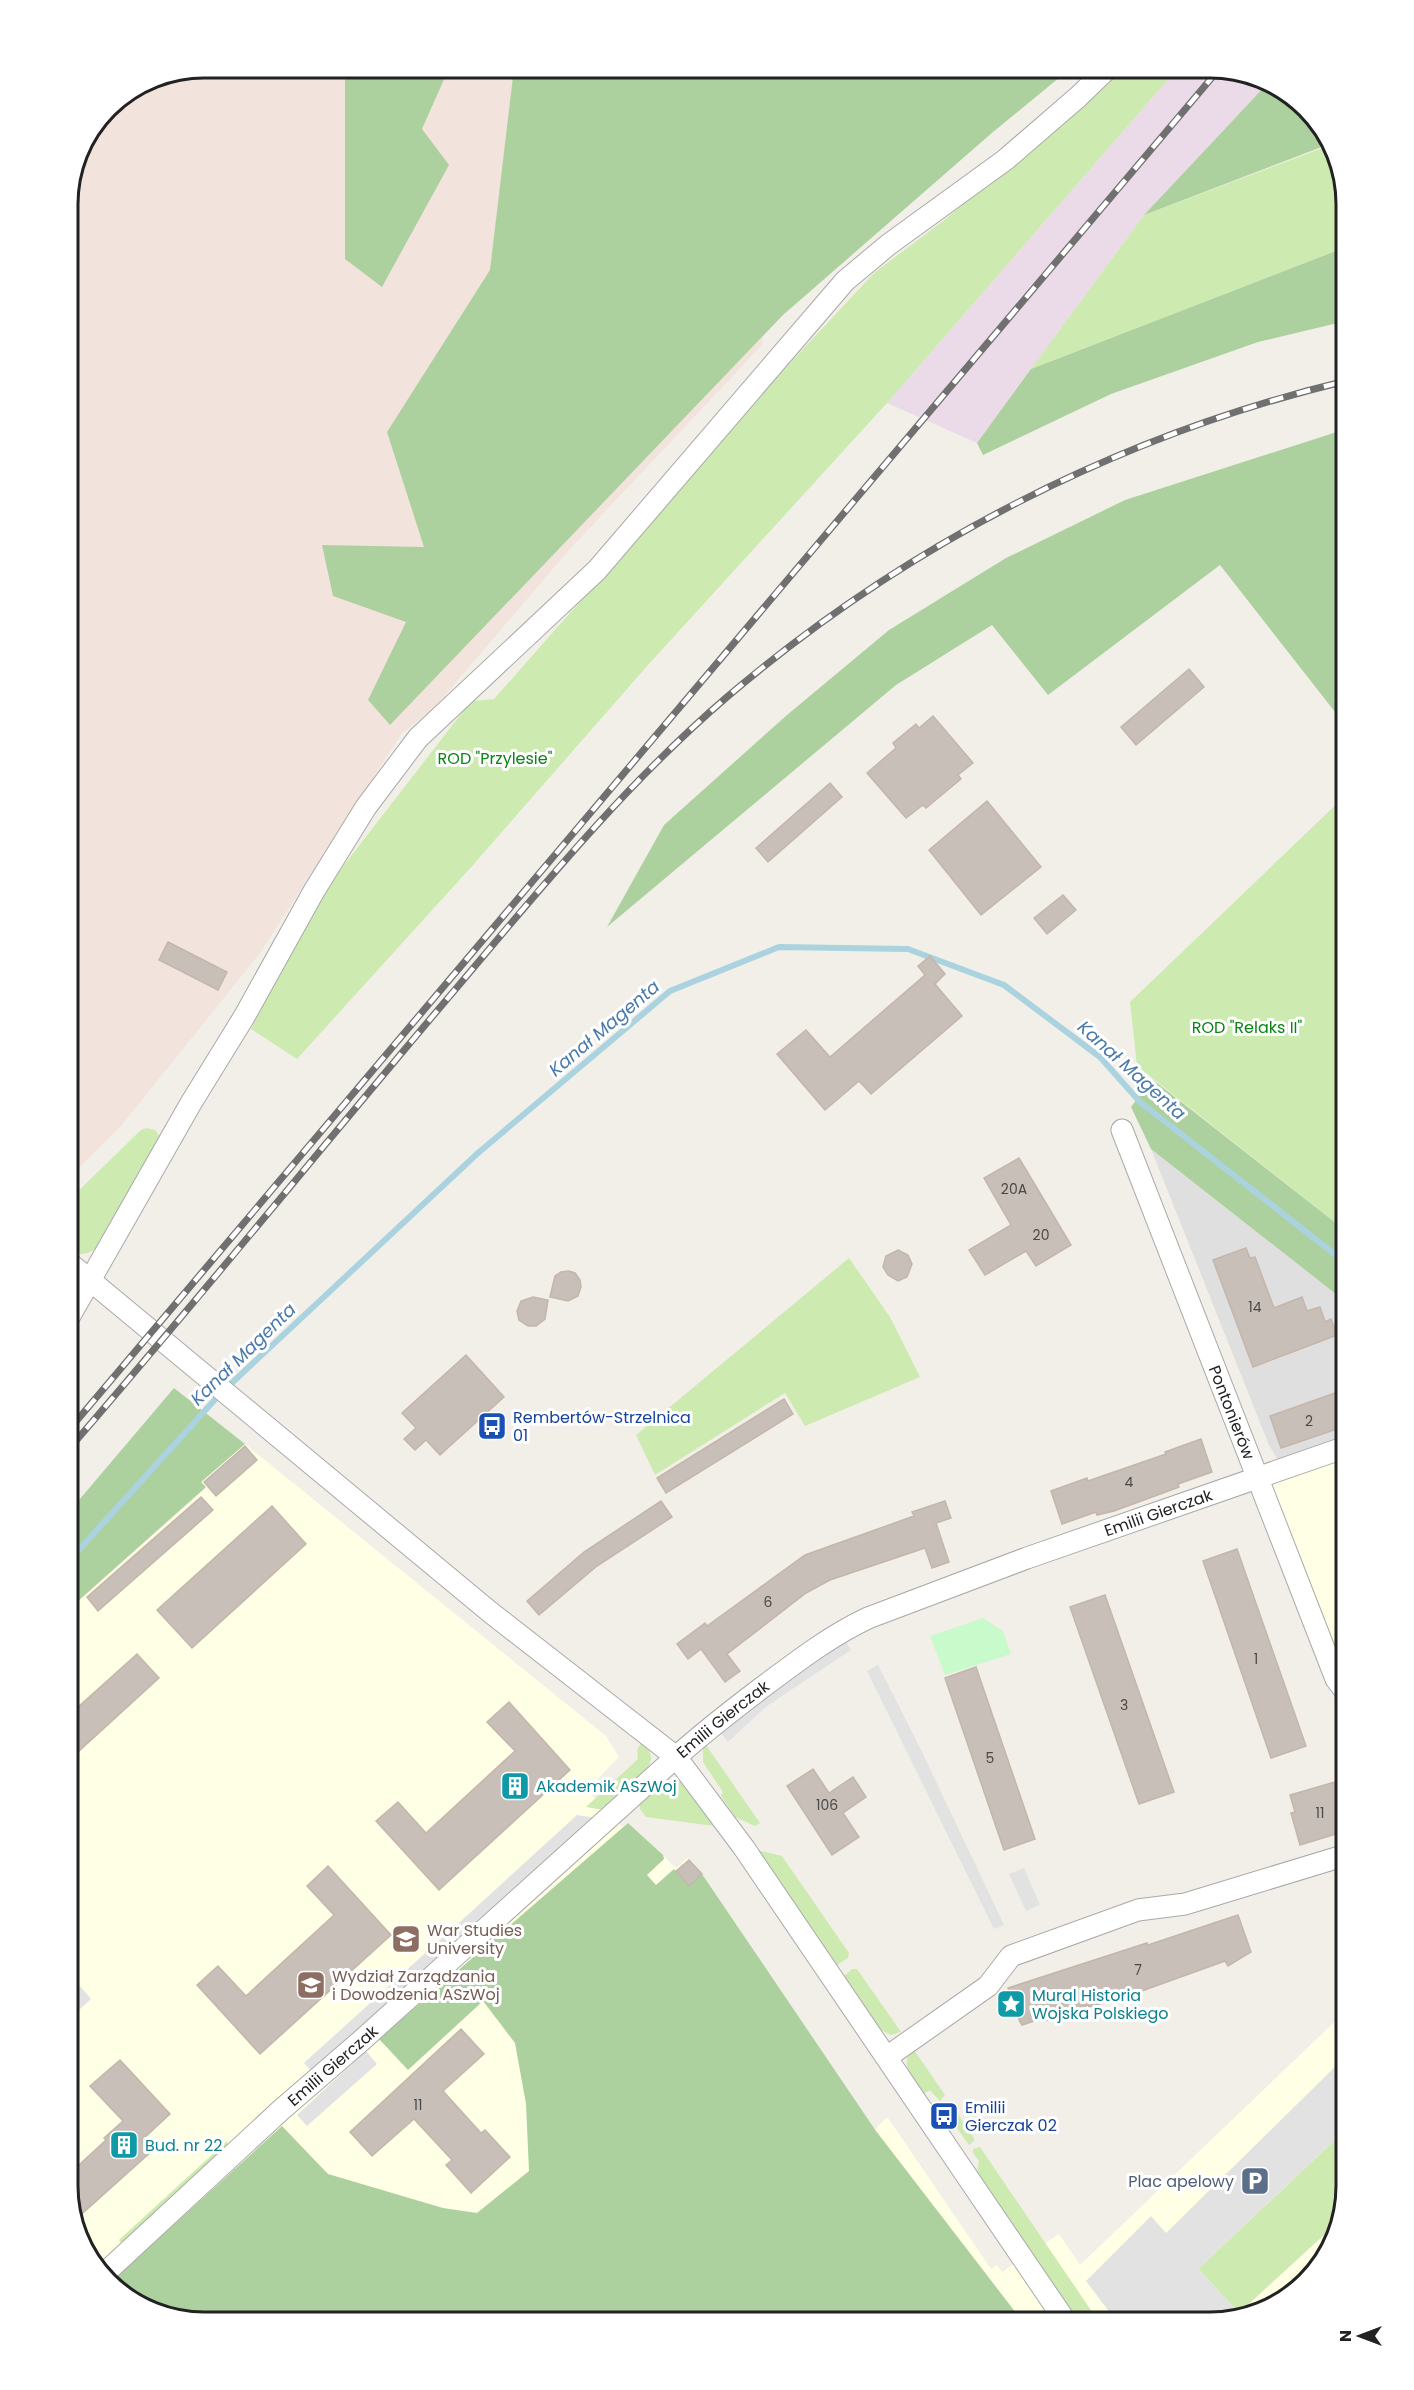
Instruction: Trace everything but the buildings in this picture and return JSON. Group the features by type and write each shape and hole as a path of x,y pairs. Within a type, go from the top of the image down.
{"street":[{"path":"78,1301 191,1103 244,1017 314,891 366,807 418,738 597,570 845,281 888,244 1005,160 1098,78"},
{"name":"Pontonierów","path":"1122,1130 1336,1679"},
{"path":"78,1270 490,1612 676,1756 744,1848 1059,2312"},
{"name":"Emilii Gierczak","path":"109,2269 248,2139 362,2040 676,1756 811,1650 846,1628 1027,1558 1336,1451"},
{"path":"887,2057 988,1986 1011,1956 1138,1910 1185,1904 1336,1858"}],"shaded area":[{"path":"196,78 772,78 770,277 762,345 568,551 434,708 402,733 260,953 121,1126 78,1169 78,196 82,171 99,134 121,109 141,95 179,80"},
{"path":"1169,78 1235,80 1262,89 1144,215 977,443 887,403"},
{"path":"1151,1149 1336,1294 1336,1442 1279,1462 1269,1445"},
{"path":"1336,1442 1336,1693 1331,1687 1247,1474"},
{"name":"War Studies University","path":"245,1444 606,1736 619,1757 587,1790 622,1827 628,1823 676,1868 687,1858 702,1874 875,2130 888,2118 991,2269 997,2265 1002,2272 1059,2234 1080,2265 1336,2021 1335,2203 1329,2227 1315,2256 1293,2281 1266,2299 1235,2310 1210,2312 196,2312 163,2305 134,2291 109,2269 99,2256 85,2227 78,2194 78,1601 206,1488 201,1483"},
{"path":"844,1639 851,1650 767,1706 728,1742 720,1732"},
{"path":"878,1665 1004,1925 994,1929 867,1671"},
{"path":"577,1815 596,1818 459,1942 449,1932"},
{"path":"1024,1868 1040,1905 1026,1911 1009,1874"},
{"path":"443,1937 453,1947 314,2074 304,2063"},
{"path":"78,1984 91,1999 78,2011"},
{"path":"366,2051 377,2064 307,2126 297,2115"},
{"name":"Plac apelowy","path":"1336,2066 1336,2139 1198,2269 1236,2310 1210,2312 1109,2312 1086,2281 1151,2216 1166,2233"}],"green space":[{"path":"345,78 445,78 422,129 449,165 382,287 345,259"},
{"path":"513,78 1059,78 993,132 783,315 390,725 368,700 406,622 333,596 322,545 424,547 387,432 490,270"},
{"name":"ROD \"Przylesie\"","path":"1110,78 1169,78 887,403 648,665 473,865 297,1059 251,1029 317,900 471,701 494,699 802,350 875,272 943,221"},
{"path":"1262,89 1293,109 1305,121 1322,147 1144,215"},
{"path":"1323,148 1334,179 1336,251 1031,369 1144,215"},
{"path":"1336,251 1336,323 1258,342 1111,394 983,455 977,443 1031,369"},
{"path":"1336,432 1336,713 1220,565 1048,695 992,625 896,685 607,927 664,825 787,715 889,630 1006,558 1125,500"},
{"name":"ROD \"Relaks II\"","path":"1336,805 1336,1223 1137,1066 1130,1002"},
{"path":"1152,1079 1336,1223 1336,1294 1151,1149 1131,1107"},
{"path":"146,1128 155,1130 161,1138 102,1244 94,1250 78,1254 78,1191 141,1130"},
{"path":"849,1258 890,1317 920,1377 805,1426 785,1393 655,1475 636,1435"},
{"path":"174,1388 245,1444 201,1482 206,1487 78,1601 78,1501"},
{"path":"983,1618 1003,1631 1011,1654 945,1675 930,1636"},
{"path":"641,1743 649,1750 651,1756 650,1763 644,1772 603,1810 586,1807 638,1759 637,1750"},
{"path":"706,1745 760,1823 755,1826 735,1817 721,1796 723,1792 703,1762 703,1748"},
{"path":"673,1780 681,1781 714,1826 646,1817 640,1809 639,1802 658,1785"},
{"path":"628,1823 663,1855 664,1859 647,1875 656,1885 674,1869 689,1886 702,1874 876,2131 1015,2312 196,2312 179,2310 148,2299 117,2277 282,2126 328,2174 443,2208 477,2213 529,2171 526,2104 515,2043 483,2001 408,2070 379,2039"},
{"path":"758,1850 782,1856 849,1953 848,1958 837,1965"},
{"path":"852,1969 857,1969 901,2032 891,2035 881,2030 844,1976"},
{"path":"912,2047 945,2095 940,2101 930,2090 924,2094 909,2072 907,2060"},
{"path":"948,2103 951,2104 974,2138 969,2145 943,2108"},
{"path":"1336,2139 1335,2203 1327,2233 1246,2307 1236,2310 1198,2269"},
{"path":"227,2141 228,2146 122,2244 119,2240"},
{"path":"980,2147 1092,2312 1072,2312 977,2172 979,2161 973,2149"}],"waterway":[{"name":"Kanał Magenta","path":"78,1551 220,1394 478,1153 670,991 779,947 908,949 1004,985 1100,1057 1140,1102 1336,1255"}],"railway":[{"path":"78,1419 1212,78"},
{"path":"78,1438 400,1054 582,842 652,767 727,697 795,642 867,591 941,544 1018,502 1097,465 1179,432 1262,404 1336,384"}],"place":[{"name":"Rembertów-Strzelnica 01","path":"492,1426"},
{"name":"Akademik ASzWoj","path":"515,1786"},
{"name":"War Studies University","path":"406,1939"},
{"name":"Wydział Zarządzania i Dowodzenia ASzWoj","path":"311,1985"},
{"name":"Mural Historia Wojska Polskiego","path":"1011,2004"},
{"name":"Emilii Gierczak 02","path":"944,2116"},
{"name":"Bud. nr 22","path":"124,2145"},
{"name":"Plac apelowy","path":"1255,2181"}]}
